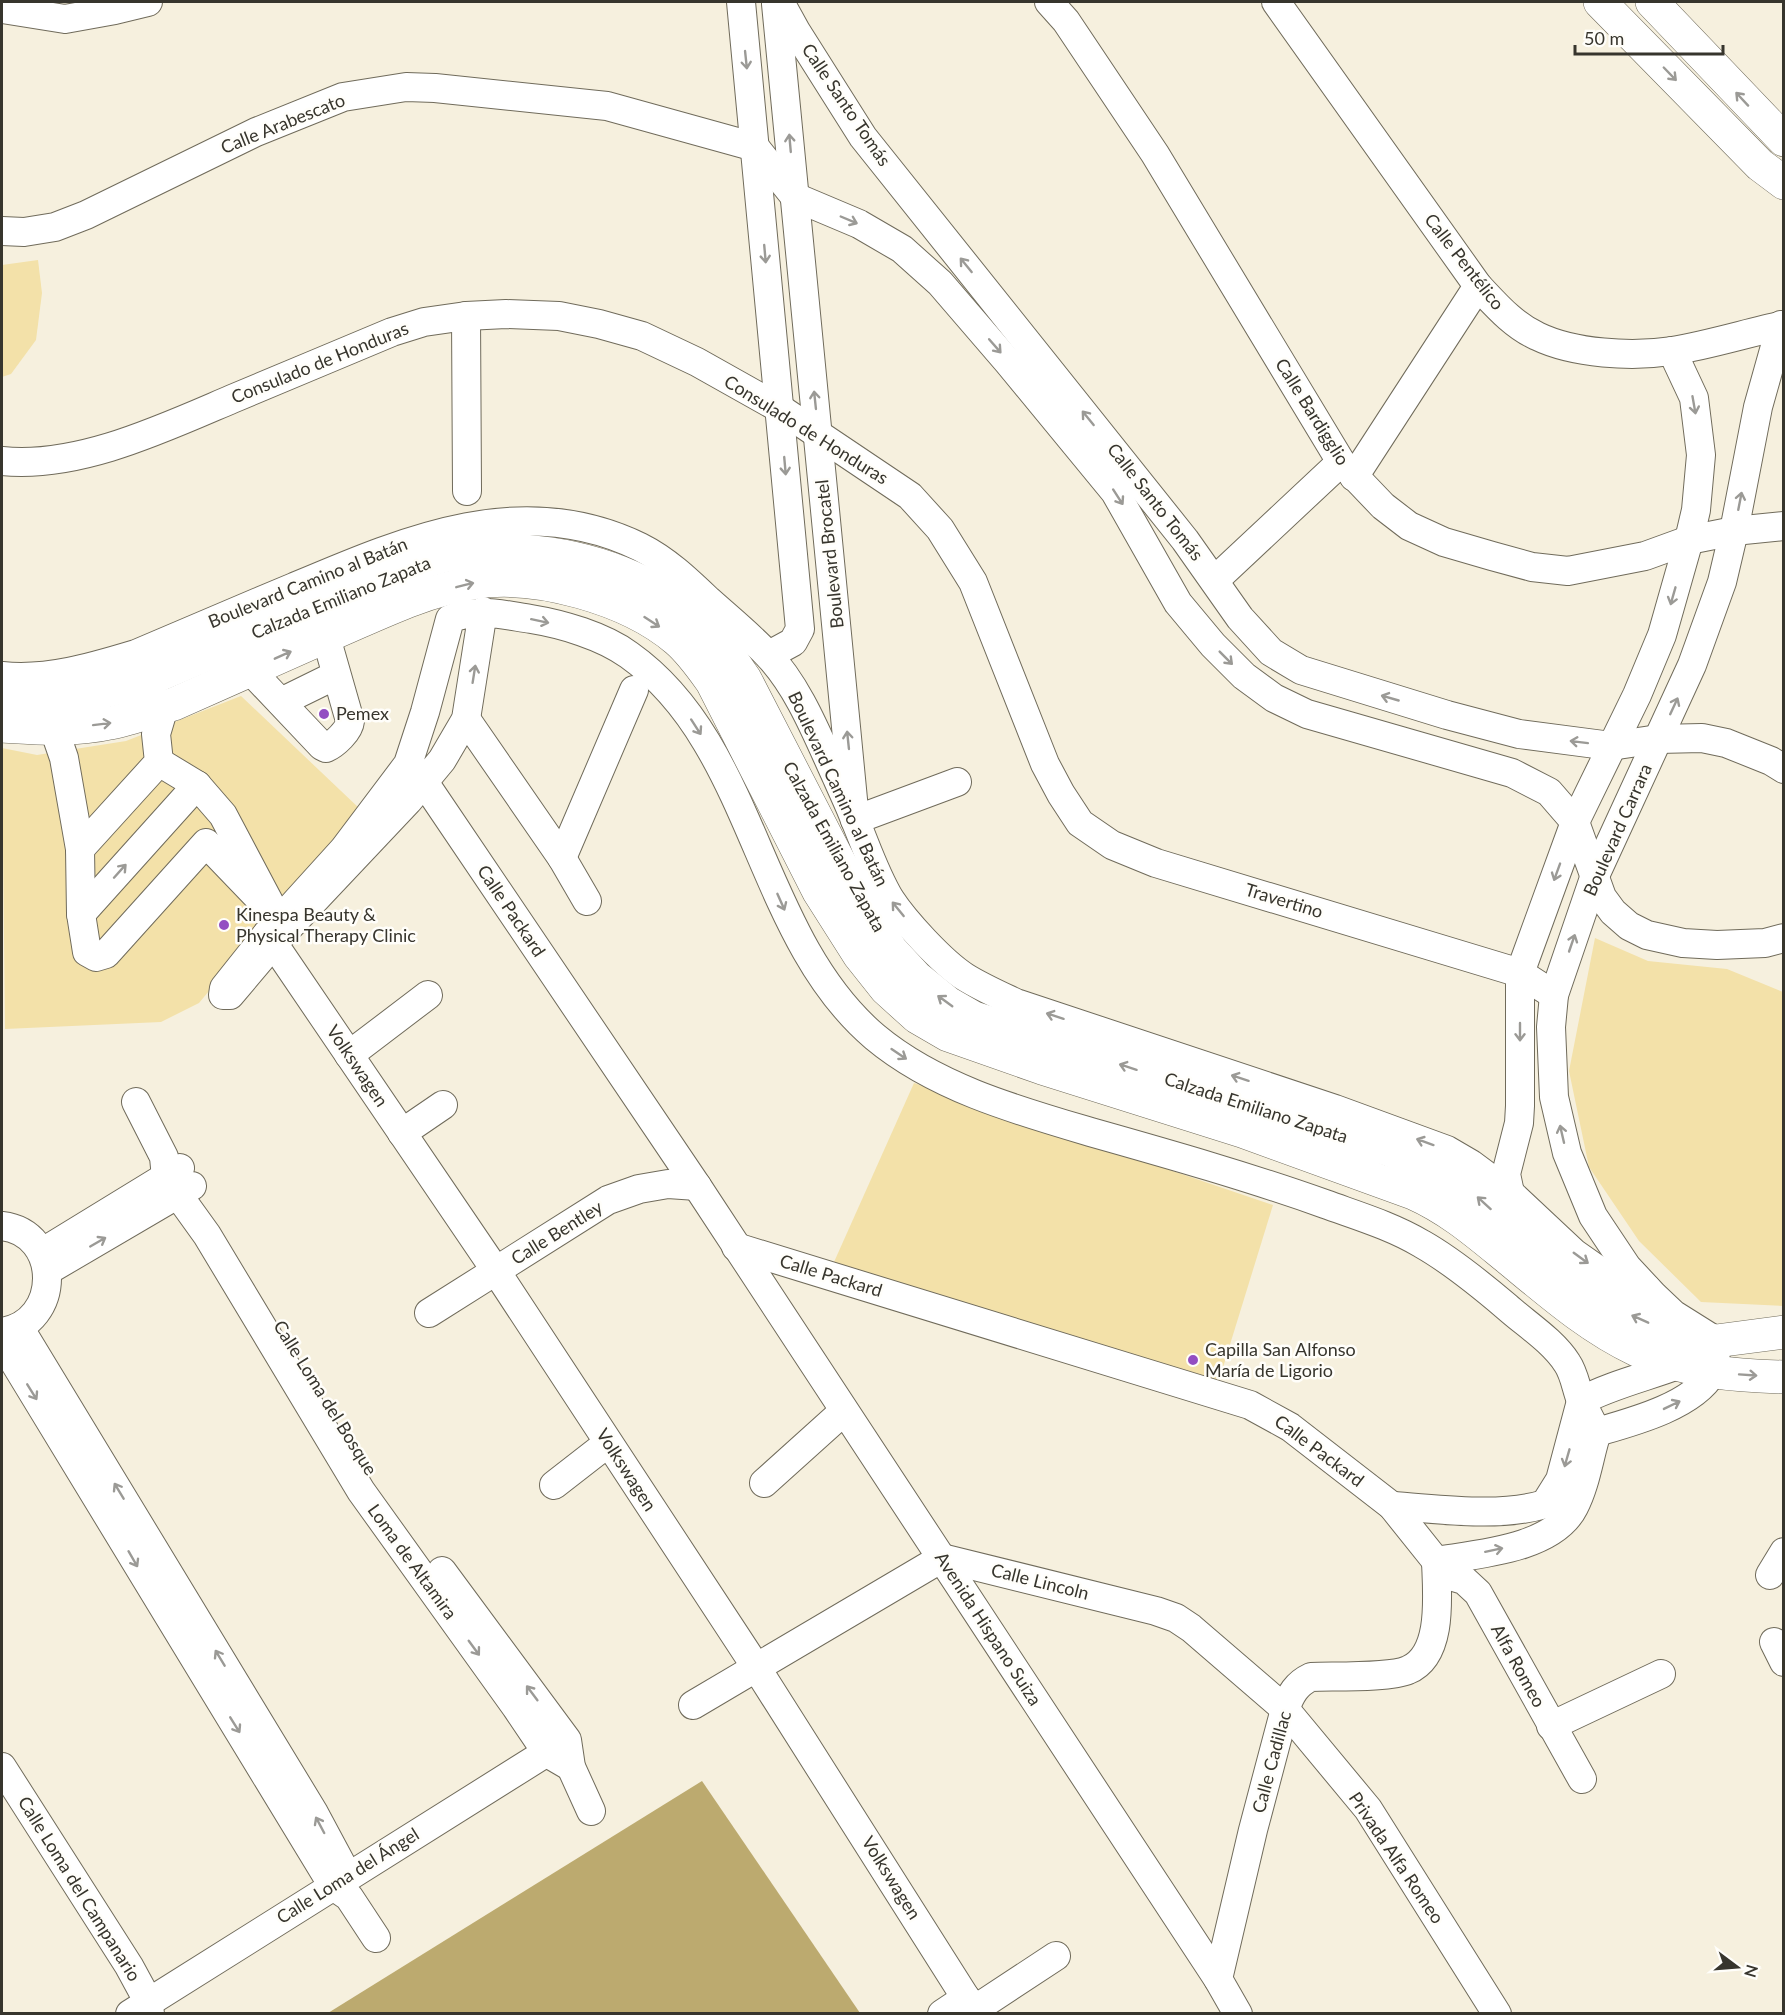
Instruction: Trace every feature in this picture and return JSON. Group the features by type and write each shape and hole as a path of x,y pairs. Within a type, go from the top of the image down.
{"main road":[{"path":"1600,2 1760,165 1784,183"},
{"path":"1652,2 1761,119 1784,140"},
{"name":"Calzada Emiliano Zapata","path":"2,698 23,701 81,697 140,683 409,567 453,554 496,551 537,552 611,569 643,582 671,600 698,621 729,654 745,679 866,911 891,950 916,977 948,1004 974,1018 1390,1150 1419,1162 1471,1191 1595,1297 1715,1356 1748,1376 1784,1377"},
{"name":"Calzada Emiliano Zapata","path":"2,726 54,729 109,724 164,707 411,599 473,582 525,581 572,589 610,602 648,619 678,641 712,682 825,901 866,964 886,989 916,1017 948,1035 1042,1068 1242,1131 1413,1193 1438,1204 1468,1225 1597,1328 1637,1350 1676,1338"},
{"name":"Calzada Emiliano Zapata","path":"1715,1356 1784,1332"}],"street":[{"path":"2,9 115,10 148,2"},
{"name":"Boulevard Brocatel","path":"741,2 800,629 794,642 769,655"},
{"path":"747,2 783,15"},
{"name":"Calle Bardigglio","path":"1049,2 1066,21 1155,154 1348,469 1383,506 1409,526 1444,542 1532,567 1568,571 1645,556 1689,540 1734,531 1784,526"},
{"name":"Calle Pentélico","path":"1276,2 1478,286 1504,314 1536,336 1564,346 1592,351 1631,353 1672,351 1782,325"},
{"name":"Boulevard Brocatel","path":"783,15 795,197 855,820"},
{"name":"Calle Santo Tomás","path":"783,15 863,137 1185,540 1240,618 1270,652 1301,670 1447,715 1519,734 1611,746 1658,739 1702,738 1726,743 1771,761 1784,769"},
{"name":"Calle Arabescato","path":"2,231 24,232 56,227 86,215 256,132 344,97 406,87 435,87 607,106 755,147"},
{"name":"Calle Santo Tomás","path":"755,147 795,197 859,224 902,249 940,283 1115,492 1178,603 1213,645 1244,676 1274,698 1307,714 1512,773 1549,792 1575,822 1602,897 1613,912 1629,926 1647,935 1683,943 1717,945 1765,943 1784,938"},
{"path":"1215,580 1348,469 1478,286"},
{"name":"Consulado de Honduras","path":"2,461 54,459 135,440 392,332 424,322 466,316 506,314 559,316 642,336 697,362 779,408 910,496 939,529 973,582 1046,764"},
{"path":"466,316 467,491"},
{"name":"Boulevard Carrara","path":"1676,1338 1647,1289 1609,1242 1593,1216 1566,1153 1554,1097 1551,1027 1554,995 1594,878 1692,665 1722,582 1758,407 1782,325"},
{"path":"1510,1193 1506,1174 1520,1106 1520,973 1575,822 1637,694 1662,635 1696,510 1701,454 1694,399 1672,351"},
{"name":"Boulevard Camino al Batán","path":"2,676 19,678 64,673 136,654 378,551 453,528 495,522 528,521 569,525 604,534 649,552 680,574 769,655 802,702 890,899 935,950 962,975 1016,1003 1335,1109 1447,1150 1471,1164 1510,1193 1574,1253 1601,1272 1647,1289"},
{"path":"416,773 442,760 466,719 483,611"},
{"path":"416,773 425,712 450,619 483,611 541,621 583,632 627,653 659,679 693,721 721,767 786,914 833,994 855,1019 879,1040 912,1063 946,1081 1033,1115 1260,1181 1382,1225 1422,1244 1486,1290 1552,1347 1569,1365 1581,1401 1597,1432 1583,1485 1573,1509 1554,1514 1530,1509 1392,1506"},
{"path":"250,670 326,748 350,725 326,637"},
{"path":"281,702 336,675"},
{"path":"562,858 634,690"},
{"path":"80,849 159,762 156,734 164,707"},
{"path":"466,719 562,858 587,902"},
{"path":"54,729 64,758 80,849 81,914 87,952 96,957 106,954 206,843 277,917 223,815 197,785 159,762"},
{"name":"Travertino","path":"1046,764 1060,794 1080,823 1112,845 1156,863 1520,973 1554,995"},
{"name":"Volkswagen","path":"416,773 270,939 496,1271 756,1666 972,2007"},
{"name":"Calle Packard","path":"416,773 697,1186 736,1247 1250,1405 1290,1427 1392,1506 1436,1566"},
{"path":"855,820 957,782"},
{"path":"81,914 197,785"},
{"path":"349,1055 428,995"},
{"path":"44,1262 176,1177 136,1102"},
{"path":"402,1133 443,1105"},
{"path":"1471,1164 1513,1147"},
{"name":"Calle Loma del Bosque","path":"176,1177 321,1388 377,1482 562,1753"},
{"name":"Calle Bentley","path":"429,1313 608,1200 639,1189 668,1184 697,1186"},
{"path":"2,1226 20,1232 32,1241 44,1262 47,1287 43,1301 35,1314 8,1334 314,1813 343,1886 376,1938"},
{"name":"Avenida Hispano Suiza","path":"736,1247 1218,1979 1238,2013"},
{"path":"1436,1566 1530,1543 1544,1536 1554,1514 1560,1480 1581,1401 1599,1391 1628,1382 1676,1338"},
{"path":"1597,1432 1664,1409 1699,1390 1715,1356"},
{"path":"1628,1382 1640,1418"},
{"path":"764,1483 844,1411"},
{"path":"554,1485 608,1443"},
{"path":"693,1705 942,1558"},
{"name":"Calle Lincoln","path":"942,1558 1156,1611 1176,1618 1191,1628 1285,1709"},
{"name":"Calle Cadillac","path":"1218,1979 1253,1830 1285,1709 1292,1694 1301,1682 1311,1677 1393,1673 1407,1671 1421,1662 1431,1641 1437,1617 1436,1566"},
{"name":"Alfa Romeo","path":"1436,1566 1464,1580 1478,1593 1582,1779"},
{"path":"1551,1726 1661,1674"},
{"name":"Privada Alfa Romeo","path":"1285,1709 1368,1809 1497,2013"},
{"path":"562,1753 591,1811"},
{"name":"Calle Loma del Ángel","path":"141,2010 562,1753"},
{"name":"Calle Loma del Campanario","path":"2,1767 129,1966 141,2010"},
{"name":"Calle Loma del Campanario","path":"2,1797 114,1980 141,2010"},
{"path":"942,2013 972,2007 1056,1956"}],"shaded area":[{"path":"38,260 42,293 36,340 11,374 2,377 2,265"},
{"path":"241,696 360,809 199,1003 161,1022 5,1029 2,748 37,755 126,741"},
{"path":"1595,938 1648,961 1727,969 1783,992 1783,1306 1701,1302 1639,1241 1589,1167 1569,1071"},
{"path":"914,1083 1273,1205 1216,1390 834,1262"},
{"path":"702,1781 860,2013 328,2013"}],"place":[{"name":"Pemex","path":"324,714"},
{"name":"Kinespa Beauty & Physical Therapy Clinic","path":"224,925"},
{"name":"Capilla San Alfonso María de Ligorio","path":"1193,1360"}]}
